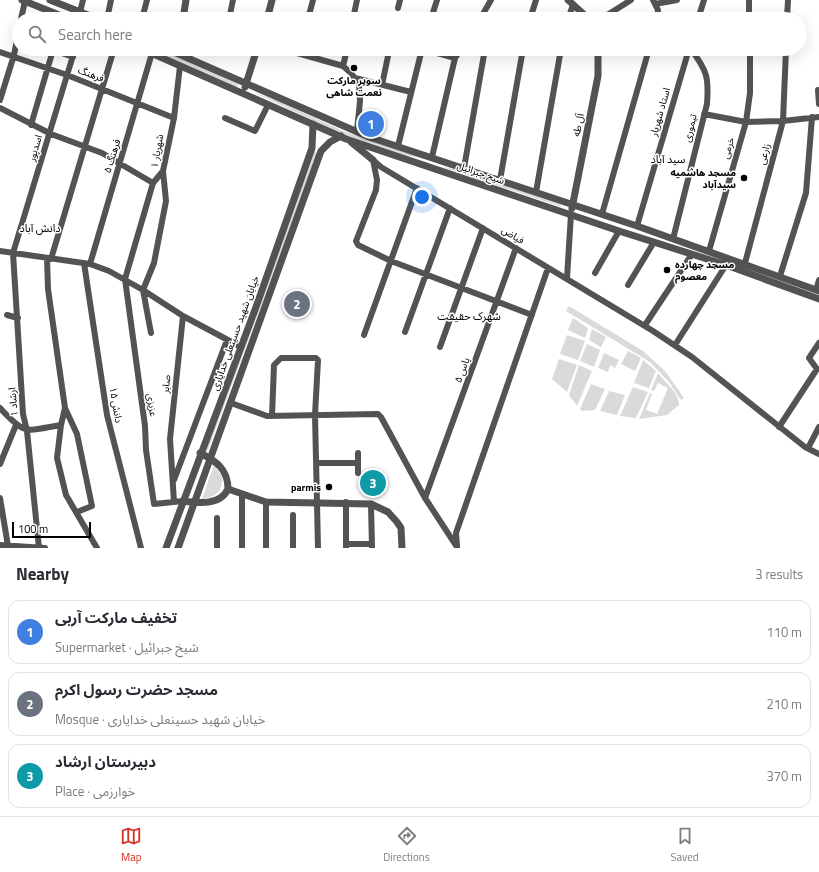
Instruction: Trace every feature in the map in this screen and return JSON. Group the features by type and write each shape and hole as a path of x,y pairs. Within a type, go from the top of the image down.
{"street":[{"path":"50,0 80,12 83,0"},
{"path":"108,12 111,0"},
{"path":"143,12 146,0"},
{"path":"185,12 186,0"},
{"path":"231,12 234,0"},
{"path":"269,12 272,0"},
{"path":"310,12 313,0"},
{"path":"354,12 356,0"},
{"path":"398,8 400,0"},
{"path":"433,12 437,0"},
{"path":"484,12 491,0"},
{"path":"532,12 536,0"},
{"path":"612,12 631,0"},
{"path":"658,12 654,2 677,0"},
{"path":"700,12 704,0"},
{"path":"749,0 749,12"},
{"path":"787,12 788,0"},
{"path":"22,12 23,1 52,12"},
{"path":"569,12 571,2"},
{"path":"571,2 582,12"},
{"name":"فرهنگ","path":"0,52 12,55"},
{"path":"0,100 14,56"},
{"name":"فرهنگ","path":"17,56 174,118"},
{"path":"31,124 51,56"},
{"path":"68,56 73,58"},
{"path":"77,512 92,506 77,434 65,408 48,289 49,259 112,56"},
{"name":"فرهنگ ۵","path":"87,264 120,164 151,56"},
{"name":"شیخ جبرائیل","path":"158,56 343,137 619,231 726,265 817,290"},
{"name":"شیخ جبرائیل","path":"186,56 246,84 357,132 745,263 819,299"},
{"path":"242,93 255,56"},
{"path":"314,56 343,66 359,84 360,101 357,132"},
{"path":"343,66 345,56"},
{"path":"382,85 388,56"},
{"path":"398,146 420,56"},
{"path":"428,166 432,157 455,58 448,56"},
{"path":"464,168 484,56"},
{"path":"500,180 522,56"},
{"path":"536,192 560,56"},
{"name":"آل طه","path":"571,214 598,76 598,56"},
{"path":"602,214 647,56"},
{"name":"استاد شهریار","path":"637,226 688,56"},
{"name":"تیموری","path":"673,239 704,114 708,87 704,66 696,56"},
{"name":"خرمی","path":"709,251 746,122 750,93 750,56"},
{"name":"زارعی","path":"745,263 783,121 786,56"},
{"name":"اسدپور","path":"13,253 73,58"},
{"name":"شهریار ۱","path":"143,290 154,263 166,201 163,171 174,118 180,66"},
{"path":"355,78 412,92"},
{"path":"818,90 819,104"},
{"path":"225,118 255,131 268,105"},
{"path":"0,108 50,134 84,146 153,183"},
{"path":"704,114 746,122 783,121 819,117"},
{"path":"778,280 806,193 812,117"},
{"name":"خیابان شهید حسینعلی خدایاری","path":"166,548 200,453 241,347 312,148 313,124"},
{"path":"312,148 316,148 321,151 343,137 373,160"},
{"path":"378,149 374,153 373,160 377,180 376,190 356,241 358,245 391,261 532,315"},
{"name":"خیابان شهید حسینعلی خدایاری","path":"178,548 196,502 321,151"},
{"name":"فیاض","path":"373,160 675,345 779,427 819,454"},
{"path":"125,279 153,183 163,171"},
{"path":"364,335 417,188"},
{"path":"405,332 450,208"},
{"path":"567,278 571,214"},
{"path":"440,347 483,228"},
{"path":"595,273 619,231"},
{"path":"628,285 654,242 656,233"},
{"name":"یاس ۵","path":"425,498 516,248"},
{"path":"0,251 87,264 109,271 125,279 183,316 241,347"},
{"name":"ارشاد ۱","path":"13,253 23,414 27,431 39,548"},
{"path":"645,326 692,254"},
{"name":"دانش ۱۵","path":"87,264 107,415 141,548"},
{"path":"675,345 726,265"},
{"path":"457,548 456,533 548,268"},
{"name":"عزیزی","path":"125,279 154,504 183,501"},
{"path":"817,290 819,280"},
{"path":"143,290 151,333"},
{"path":"7,315 18,318"},
{"name":"صابر","path":"174,502 170,439 183,316"},
{"path":"173,483 227,340"},
{"path":"779,427 817,369 810,358 819,343"},
{"path":"272,416 274,365 277,361 281,358 313,357 318,360 315,415 318,548"},
{"path":"231,404 272,416 375,413 381,417 425,498 457,548"},
{"path":"0,408 16,425 27,431 60,425"},
{"path":"65,408 60,425 57,458 66,495 97,548"},
{"path":"0,464 16,425"},
{"path":"808,448 819,427"},
{"path":"183,501 207,503 216,500 225,494 228,489 227,480 223,469 211,458 200,453"},
{"path":"358,453 358,473"},
{"path":"316,464 358,463"},
{"path":"228,489 266,502 346,502 371,504 388,512 397,522 401,528 402,548"},
{"path":"242,494 242,548"},
{"path":"0,498 8,546"},
{"path":"266,502 266,548"},
{"path":"346,502 346,546 372,546 371,504"},
{"path":"292,515 293,548"},
{"path":"217,518 217,548"},
{"path":"0,545 45,548"}],"shaded area":[{"path":"167,56 177,56 207,69 238,84 236,87"},
{"path":"253,92 280,102 343,131 427,159 405,155 342,134"},
{"path":"315,151 317,153 208,450 206,449"},
{"path":"439,166 465,172 561,205 559,206"},
{"path":"569,306 643,351 665,371 684,398 681,400 669,382 650,362 566,311"},
{"path":"573,318 588,328 585,338 568,330"},
{"path":"592,329 606,337 601,347 589,340"},
{"path":"567,335 585,341 578,360 560,354"},
{"path":"587,344 600,350 594,367 580,361"},
{"path":"628,351 641,358 635,371 621,364"},
{"path":"604,353 619,360 615,368 610,365 608,372 598,368"},
{"path":"559,359 577,365 567,392 552,379"},
{"path":"643,360 656,371 649,388 634,383"},
{"path":"579,365 592,371 577,406 569,395"},
{"path":"658,373 675,392 679,405 667,415 639,419 650,393 652,394 646,410 657,414 668,388 658,383 654,391 651,390"},
{"path":"591,384 605,389 595,410 582,411 580,409"},
{"path":"633,387 648,392 636,418 620,416"},
{"path":"609,391 625,395 617,415 600,411"},
{"path":"214,465 222,477 220,490 211,497 202,499"}],"place":[{"name":"سوپر مارکت نعمت شاهی","path":"354,68"},
{"name":"تخفیف مارکت آربی","path":"371,124"},
{"name":"مسجد هاشمیه سیدآباد","path":"744,178"},
{"name":"مسجد چهارده معصوم","path":"667,270"},
{"name":"مسجد حضرت رسول اکرم","path":"297,304"},
{"name":"دبیرستان ارشاد","path":"373,483"},
{"name":"parmis","path":"329,487"}],"district":[{"name":"سید آباد","path":"668,159"},
{"name":"دانش آباد","path":"40,228"},
{"name":"شهرک حقیقت","path":"469,316"}]}
